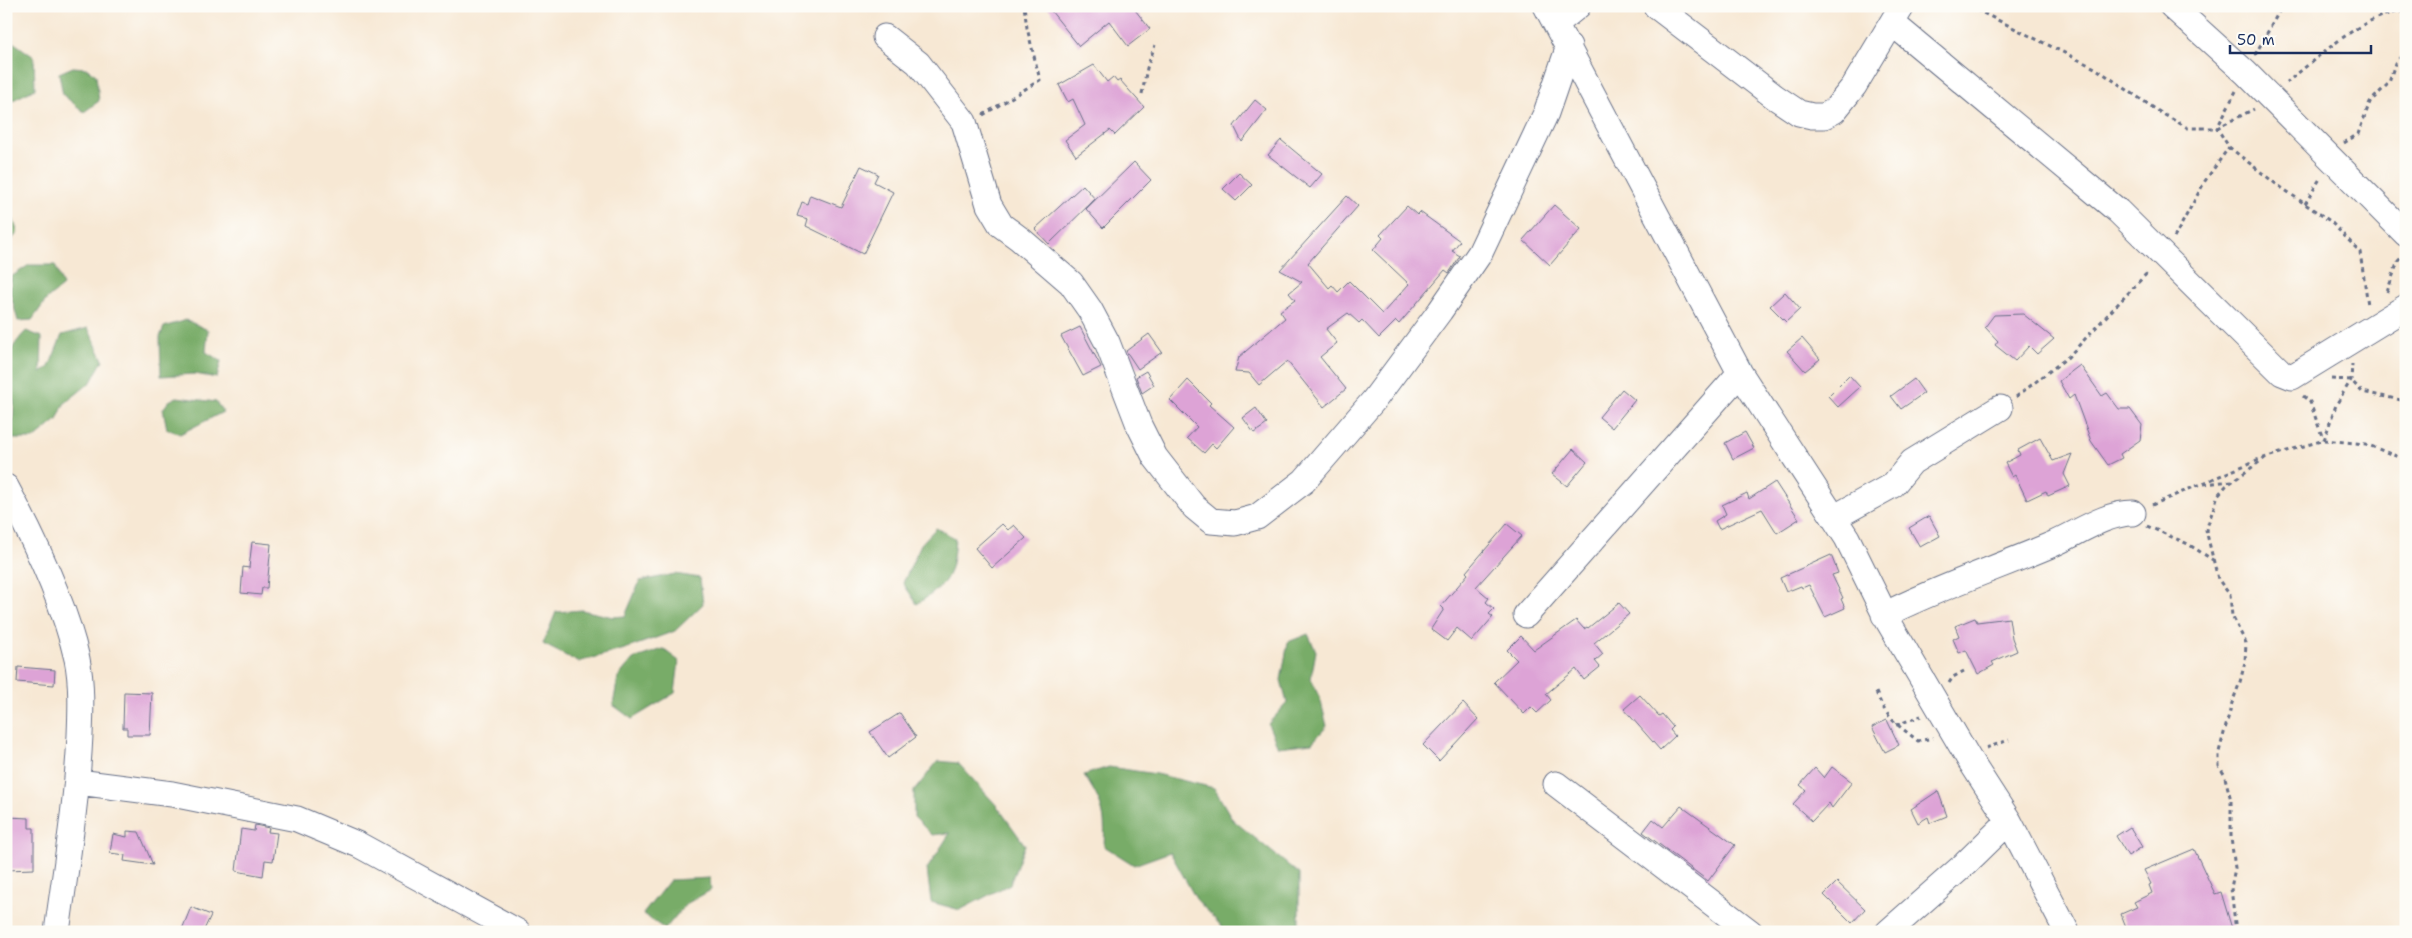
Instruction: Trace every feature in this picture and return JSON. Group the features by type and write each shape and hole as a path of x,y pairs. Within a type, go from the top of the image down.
{"street":[{"path":"1578,6 1552,15 1740,373 1835,517 1884,614 2009,821 2067,932"},
{"path":"1656,6 1775,97 1800,113 1812,116 1824,116 1834,111 1854,86 1897,14 2063,164 2118,211 2282,373 2292,377 2360,336 2396,301"},
{"path":"2172,6 2332,158 2406,234"},
{"path":"884,37 918,63 964,122 989,205 1001,225 1071,283 1090,310 1107,342 1140,425 1155,456 1194,507 1211,521 1235,523 1257,517 1304,480 1374,400 1440,311 1480,253 1546,113 1569,46"},
{"path":"1526,615 1740,373"},
{"path":"1835,517 1893,485 1912,462 2000,408"},
{"path":"6,487 20,513 59,603 77,660 80,714 78,782 57,932"},
{"path":"1884,614 1918,598 2039,550 2121,512 2134,513"},
{"path":"78,782 172,794 297,819 359,845 518,932"},
{"path":"1556,784 1750,932"},
{"path":"1888,932 1966,864 2009,821"}],"path":[{"path":"964,122 986,114 1040,80 1027,28 1024,6"},
{"path":"1969,6 2095,68 2161,113 2188,128 2217,128 2249,113 2357,28 2395,11 2406,12"},
{"path":"1142,94 1147,68 1155,45"},
{"path":"2305,204 2339,147 2358,134 2370,102 2388,83 2395,63 2406,51"},
{"path":"2217,128 2229,147 2276,184 2330,221 2360,252 2368,305 2352,362 2351,380 2336,405 2324,440"},
{"path":"2000,408 2068,357 2164,255 2205,182 2229,147"},
{"path":"2396,301 2398,262 2406,252"},
{"path":"2292,377 2298,391 2310,402 2324,440"},
{"path":"2327,379 2351,380 2362,392 2406,400"},
{"path":"2213,560 2188,544 2151,529 2134,513 2265,458 2324,440 2366,444 2406,460"},
{"path":"2236,932 2231,888 2235,868 2230,838 2231,800 2220,766 2219,752 2245,662 2246,643 2232,616 2230,595 2218,579 2206,530 2218,495 2233,481 2265,458"},
{"path":"2200,484 2233,481"},
{"path":"1948,685 1953,677 1964,670"},
{"path":"1876,692 1883,709 1896,725 1918,741 1956,736"},
{"path":"1982,750 2009,740"}],"green space":[{"path":"6,24 13,42 34,57 35,89 11,101 6,98"},
{"path":"73,67 86,68 96,75 99,101 84,112 63,95 59,73"},
{"path":"6,200 18,232 6,247"},
{"path":"29,265 55,265 63,286 47,299 32,320 18,321 10,292 11,277"},
{"path":"186,320 208,330 206,352 221,361 217,378 195,374 161,376 160,337 164,327"},
{"path":"88,328 103,360 91,382 64,404 57,420 34,439 12,439 14,401 6,398 6,369 13,347 26,331 42,337 41,373 49,367 62,335"},
{"path":"177,397 216,402 223,412 180,434 167,429 163,409 169,401"},
{"path":"936,528 955,538 950,570 942,584 917,604 903,583 921,544"},
{"path":"675,574 700,578 703,604 675,631 625,649 578,662 543,644 556,612 582,610 613,617 625,616 640,581"},
{"path":"1308,634 1316,651 1311,679 1320,698 1327,726 1312,743 1278,747 1268,724 1287,703 1281,680 1288,642"},
{"path":"663,649 679,661 675,693 632,719 613,705 618,677 633,659"},
{"path":"938,761 958,763 997,806 1025,845 1010,884 960,910 931,902 927,869 950,833 932,835 914,817 914,791"},
{"path":"1109,767 1156,774 1214,788 1233,820 1299,874 1299,925 1284,932 1227,932 1196,899 1170,852 1134,865 1104,846 1102,808 1084,775"},
{"path":"710,878 711,890 686,904 665,929 643,914 670,880"}],"building":[{"path":"1047,6 1132,6 1150,29 1128,46 1109,21 1079,46"},
{"path":"1094,65 1107,82 1113,77 1117,82 1120,80 1144,107 1115,135 1110,130 1076,156 1065,140 1085,125 1073,99 1068,102 1059,85"},
{"path":"1255,100 1267,110 1242,142 1234,126"},
{"path":"1281,140 1322,174 1310,188 1268,155"},
{"path":"1134,162 1151,180 1103,228 1086,209"},
{"path":"861,166 878,174 874,182 893,192 863,254 806,226 808,219 797,216 802,202 807,204 810,195 841,207"},
{"path":"1239,173 1252,185 1236,201 1223,189"},
{"path":"1083,185 1095,199 1049,244 1035,229"},
{"path":"1347,196 1358,206 1308,263 1329,288 1332,285 1338,292 1349,281 1382,314 1409,284 1373,250 1383,238 1380,235 1407,206 1417,215 1420,212 1460,241 1452,251 1460,256 1449,273 1445,270 1399,324 1396,321 1379,338 1362,320 1359,323 1348,313 1326,329 1337,343 1320,357 1346,389 1324,407 1287,361 1259,385 1249,373 1235,372 1239,357 1285,318 1280,311 1295,300 1289,293 1302,282 1280,270"},
{"path":"1554,205 1581,229 1550,265 1523,240"},
{"path":"1785,292 1800,309 1786,322 1770,306"},
{"path":"2023,314 2054,339 2037,354 2029,346 2015,361 1995,345 1998,341 1985,327 1994,315"},
{"path":"1080,327 1101,367 1083,376 1061,336"},
{"path":"1149,334 1162,352 1138,369 1126,351"},
{"path":"1802,338 1820,359 1805,371 1787,351"},
{"path":"2080,365 2102,396 2107,393 2119,409 2130,409 2142,425 2140,440 2120,454 2122,458 2108,465 2091,441 2074,395 2069,399 2059,381"},
{"path":"1146,371 1154,385 1142,393 1136,377"},
{"path":"1849,375 1860,387 1838,407 1828,396"},
{"path":"1914,379 1924,393 1901,409 1891,396"},
{"path":"1188,380 1211,403 1209,405 1234,427 1216,448 1212,444 1204,453 1187,438 1197,427 1170,400"},
{"path":"1622,389 1635,400 1612,428 1599,417"},
{"path":"1256,408 1267,424 1254,433 1243,418"},
{"path":"1745,432 1754,448 1733,459 1725,443"},
{"path":"2040,438 2053,461 2072,454 2064,474 2070,486 2048,496 2046,491 2027,500 2015,475 2012,477 2005,463 2020,455 2018,450"},
{"path":"1573,449 1587,462 1567,486 1552,474"},
{"path":"1775,482 1799,519 1777,533 1762,509 1719,529 1715,521 1726,514 1722,505 1747,493 1749,499"},
{"path":"1929,516 1940,536 1920,547 1909,528"},
{"path":"1002,524 1008,530 1014,525 1026,538 992,568 975,548"},
{"path":"1507,524 1522,536 1476,587 1489,598 1486,602 1494,609 1489,614 1493,617 1472,641 1457,628 1447,641 1431,629 1444,609 1441,606 1468,574 1466,572"},
{"path":"252,542 271,544 267,588 262,588 261,595 241,593 243,567 249,568"},
{"path":"1831,555 1838,573 1832,575 1843,598 1841,599 1845,608 1825,617 1809,585 1786,592 1780,578"},
{"path":"1619,603 1629,614 1594,643 1603,654 1595,661 1600,667 1584,680 1576,669 1546,694 1551,700 1537,713 1531,707 1524,714 1494,682 1517,660 1507,650 1521,636 1534,650 1576,620 1584,629 1588,628"},
{"path":"1975,618 1977,622 2009,618 2012,638 2017,651 1992,662 1994,665 1978,674 1966,650 1959,653 1953,639 1959,636 1955,626"},
{"path":"18,667 55,670 54,685 17,682"},
{"path":"124,692 152,693 150,735 127,735 127,728 123,728"},
{"path":"1640,695 1659,716 1662,714 1673,727 1670,730 1675,736 1660,750 1624,709"},
{"path":"1463,703 1478,719 1439,761 1423,745"},
{"path":"900,713 916,737 888,758 870,732"},
{"path":"1887,720 1899,745 1885,752 1872,727"},
{"path":"1832,767 1852,782 1832,808 1829,803 1812,821 1793,804 1806,790 1800,785 1815,768 1824,778"},
{"path":"1938,791 1947,816 1930,823 1928,817 1918,823 1911,809"},
{"path":"1681,806 1735,845 1708,881 1643,832 1653,819 1663,827"},
{"path":"7,817 29,818 29,828 34,828 34,869 6,870"},
{"path":"255,825 269,828 268,832 277,833 273,861 265,860 263,876 236,871 241,829 254,831"},
{"path":"2130,827 2142,847 2128,856 2116,836"},
{"path":"127,831 139,832 153,865 124,861 125,855 110,853 113,834 127,837"},
{"path":"2194,849 2215,894 2221,892 2233,932 2128,932 2121,914 2137,907 2134,902 2152,893 2149,885 2151,884 2144,870"},
{"path":"1837,882 1865,909 1852,923 1824,895"},
{"path":"191,907 211,915 203,932 181,932"}],"waterway":[{"path":"1750,362 1766,391"}]}
